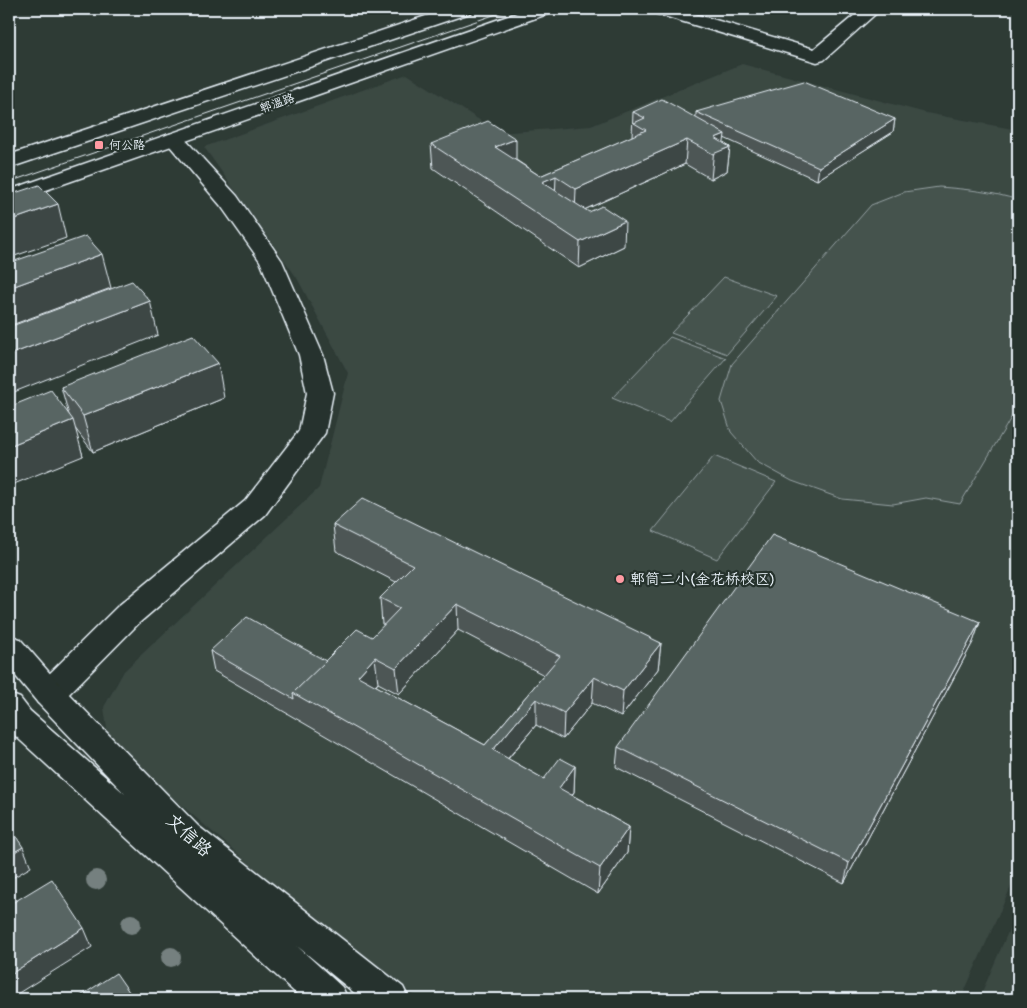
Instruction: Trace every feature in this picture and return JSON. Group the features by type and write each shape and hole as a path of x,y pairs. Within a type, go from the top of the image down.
{"main road":[{"path":"9,162 464,9"},
{"name":"郫温路","path":"9,197 544,9"},
{"path":"660,9 817,56 872,9"},
{"path":"49,694 128,615 255,508 312,433 320,393 311,355 271,261 229,201 174,139"},
{"name":"文信路","path":"9,647 49,694 186,836 390,999"},
{"path":"9,707 26,726 329,999"}],"shaded area":[{"name":"郫筒二小(金花桥校区)","path":"742,64 926,113 1018,130 1018,871 961,999 421,999 372,969 109,743 104,707 124,671 319,488 348,373 297,278 204,147 407,74 500,133 591,126"},
{"path":"939,187 979,191 1018,200 1018,406 960,504 926,498 893,504 842,499 792,481 757,462 731,432 721,401 732,364 871,205 904,192"},
{"path":"724,277 777,296 727,354 671,333"},
{"path":"670,337 726,358 670,422 612,398"},
{"path":"714,456 776,482 717,559 653,531"},
{"path":"1018,909 1018,999 979,999"}],"building":[{"path":"804,81 895,119 819,167 696,112"},
{"path":"662,99 725,134 715,138 730,147 713,154 687,140 576,189 556,176 542,182 589,212 602,206 625,221 580,242 431,144 488,121 516,139 495,147 540,176 646,130 634,123 645,118 633,112"},
{"path":"39,185 58,204 9,221 9,195"},
{"path":"86,236 102,254 9,288 9,263"},
{"path":"132,281 150,301 9,355 9,327"},
{"path":"193,335 218,363 83,416 61,387"},
{"path":"51,390 73,420 9,446 9,407"},
{"path":"363,498 661,643 623,691 594,677 564,713 536,699 493,750 544,779 560,758 575,766 559,788 629,827 600,868 293,693 357,629 372,637 400,608 380,598 413,565 333,525","holes":["457,604 560,656 485,745 358,676 375,657 396,668"]},
{"path":"772,535 980,622 849,863 618,747"},
{"path":"247,617 326,661 293,693 294,699 210,651"},
{"path":"9,826 23,847 9,855"},
{"path":"52,879 84,928 9,975 9,905"},
{"path":"116,973 134,999 76,999"}],"tram line":[{"path":"9,182 511,9"}],"place":[{"name":"何公路","path":"99,145"},
{"name":"郫筒二小(金花桥校区)","path":"620,579"}]}
